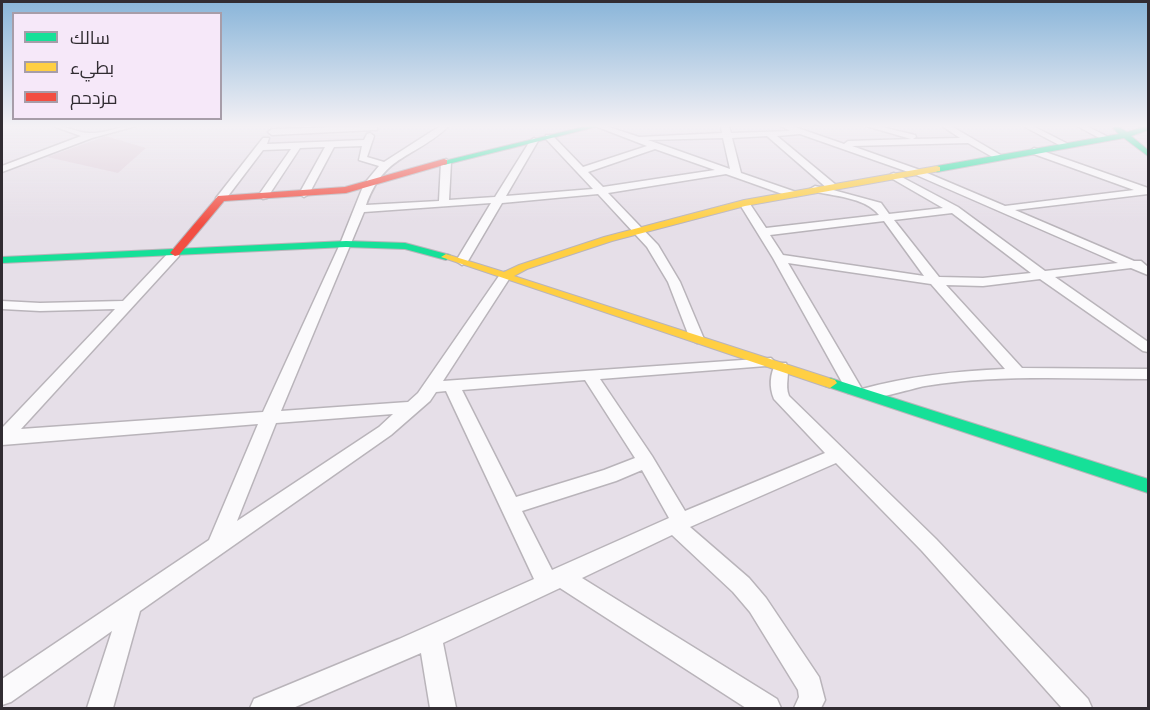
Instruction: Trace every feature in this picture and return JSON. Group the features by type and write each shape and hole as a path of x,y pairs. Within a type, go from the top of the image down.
{"street":[{"path":"2,169 27,159"},
{"path":"5,430 175,253 251,159"},
{"path":"263,196 288,159"},
{"path":"304,194 323,159"},
{"path":"366,159 385,165"},
{"path":"216,548 270,416 346,244 369,184 385,165 393,159"},
{"path":"221,198 340,191 458,159"},
{"path":"462,261 523,159"},
{"path":"570,159 652,245 674,282 697,339"},
{"path":"581,171 616,159"},
{"path":"693,159 792,194"},
{"path":"729,159 731,172"},
{"path":"798,159 832,187"},
{"path":"881,159 1145,266"},
{"path":"2,693 385,431 413,407 431,387 505,276 523,267 640,231 744,203 987,159"},
{"path":"1057,159 1148,191"},
{"path":"444,204 446,162"},
{"path":"2,164 17,163"},
{"path":"358,209 499,201 600,191 731,172"},
{"path":"894,176 910,188 954,209 1044,276 1149,348"},
{"path":"815,189 878,205 935,280 1019,375"},
{"path":"1005,209 1148,191"},
{"path":"744,203 861,391"},
{"path":"763,232 954,209"},
{"path":"2,260 346,244 405,246 462,261 1149,486"},
{"path":"779,258 935,280 983,282 1145,266"},
{"path":"2,305 40,307 124,305"},
{"path":"431,387 774,363"},
{"path":"774,363 782,399 929,545 1079,708"},
{"path":"861,391 902,383 1019,375 1149,374"},
{"path":"591,377 646,461 677,524 741,585 758,605 810,686 812,700 807,708"},
{"path":"452,386 509,507 554,579 768,708"},
{"path":"5,430 413,407"},
{"path":"263,708 430,639 554,579 765,484 838,455"},
{"path":"509,507 609,476 646,461"},
{"path":"100,708 131,605"},
{"path":"430,639 443,708"}],"shaded area":[{"path":"56,159 134,159 118,173"}],"traffic: fast":[{"path":"444,162 456,159"},
{"path":"937,169 992,159"},
{"path":"2,260 346,244 405,246 446,257"},
{"path":"830,383 1148,486"}],"traffic: slow":[{"path":"505,276 523,267 608,239 744,203 937,169"},
{"path":"446,257 830,383"}],"traffic: jam":[{"path":"175,253 221,198 346,190 444,162"}]}
